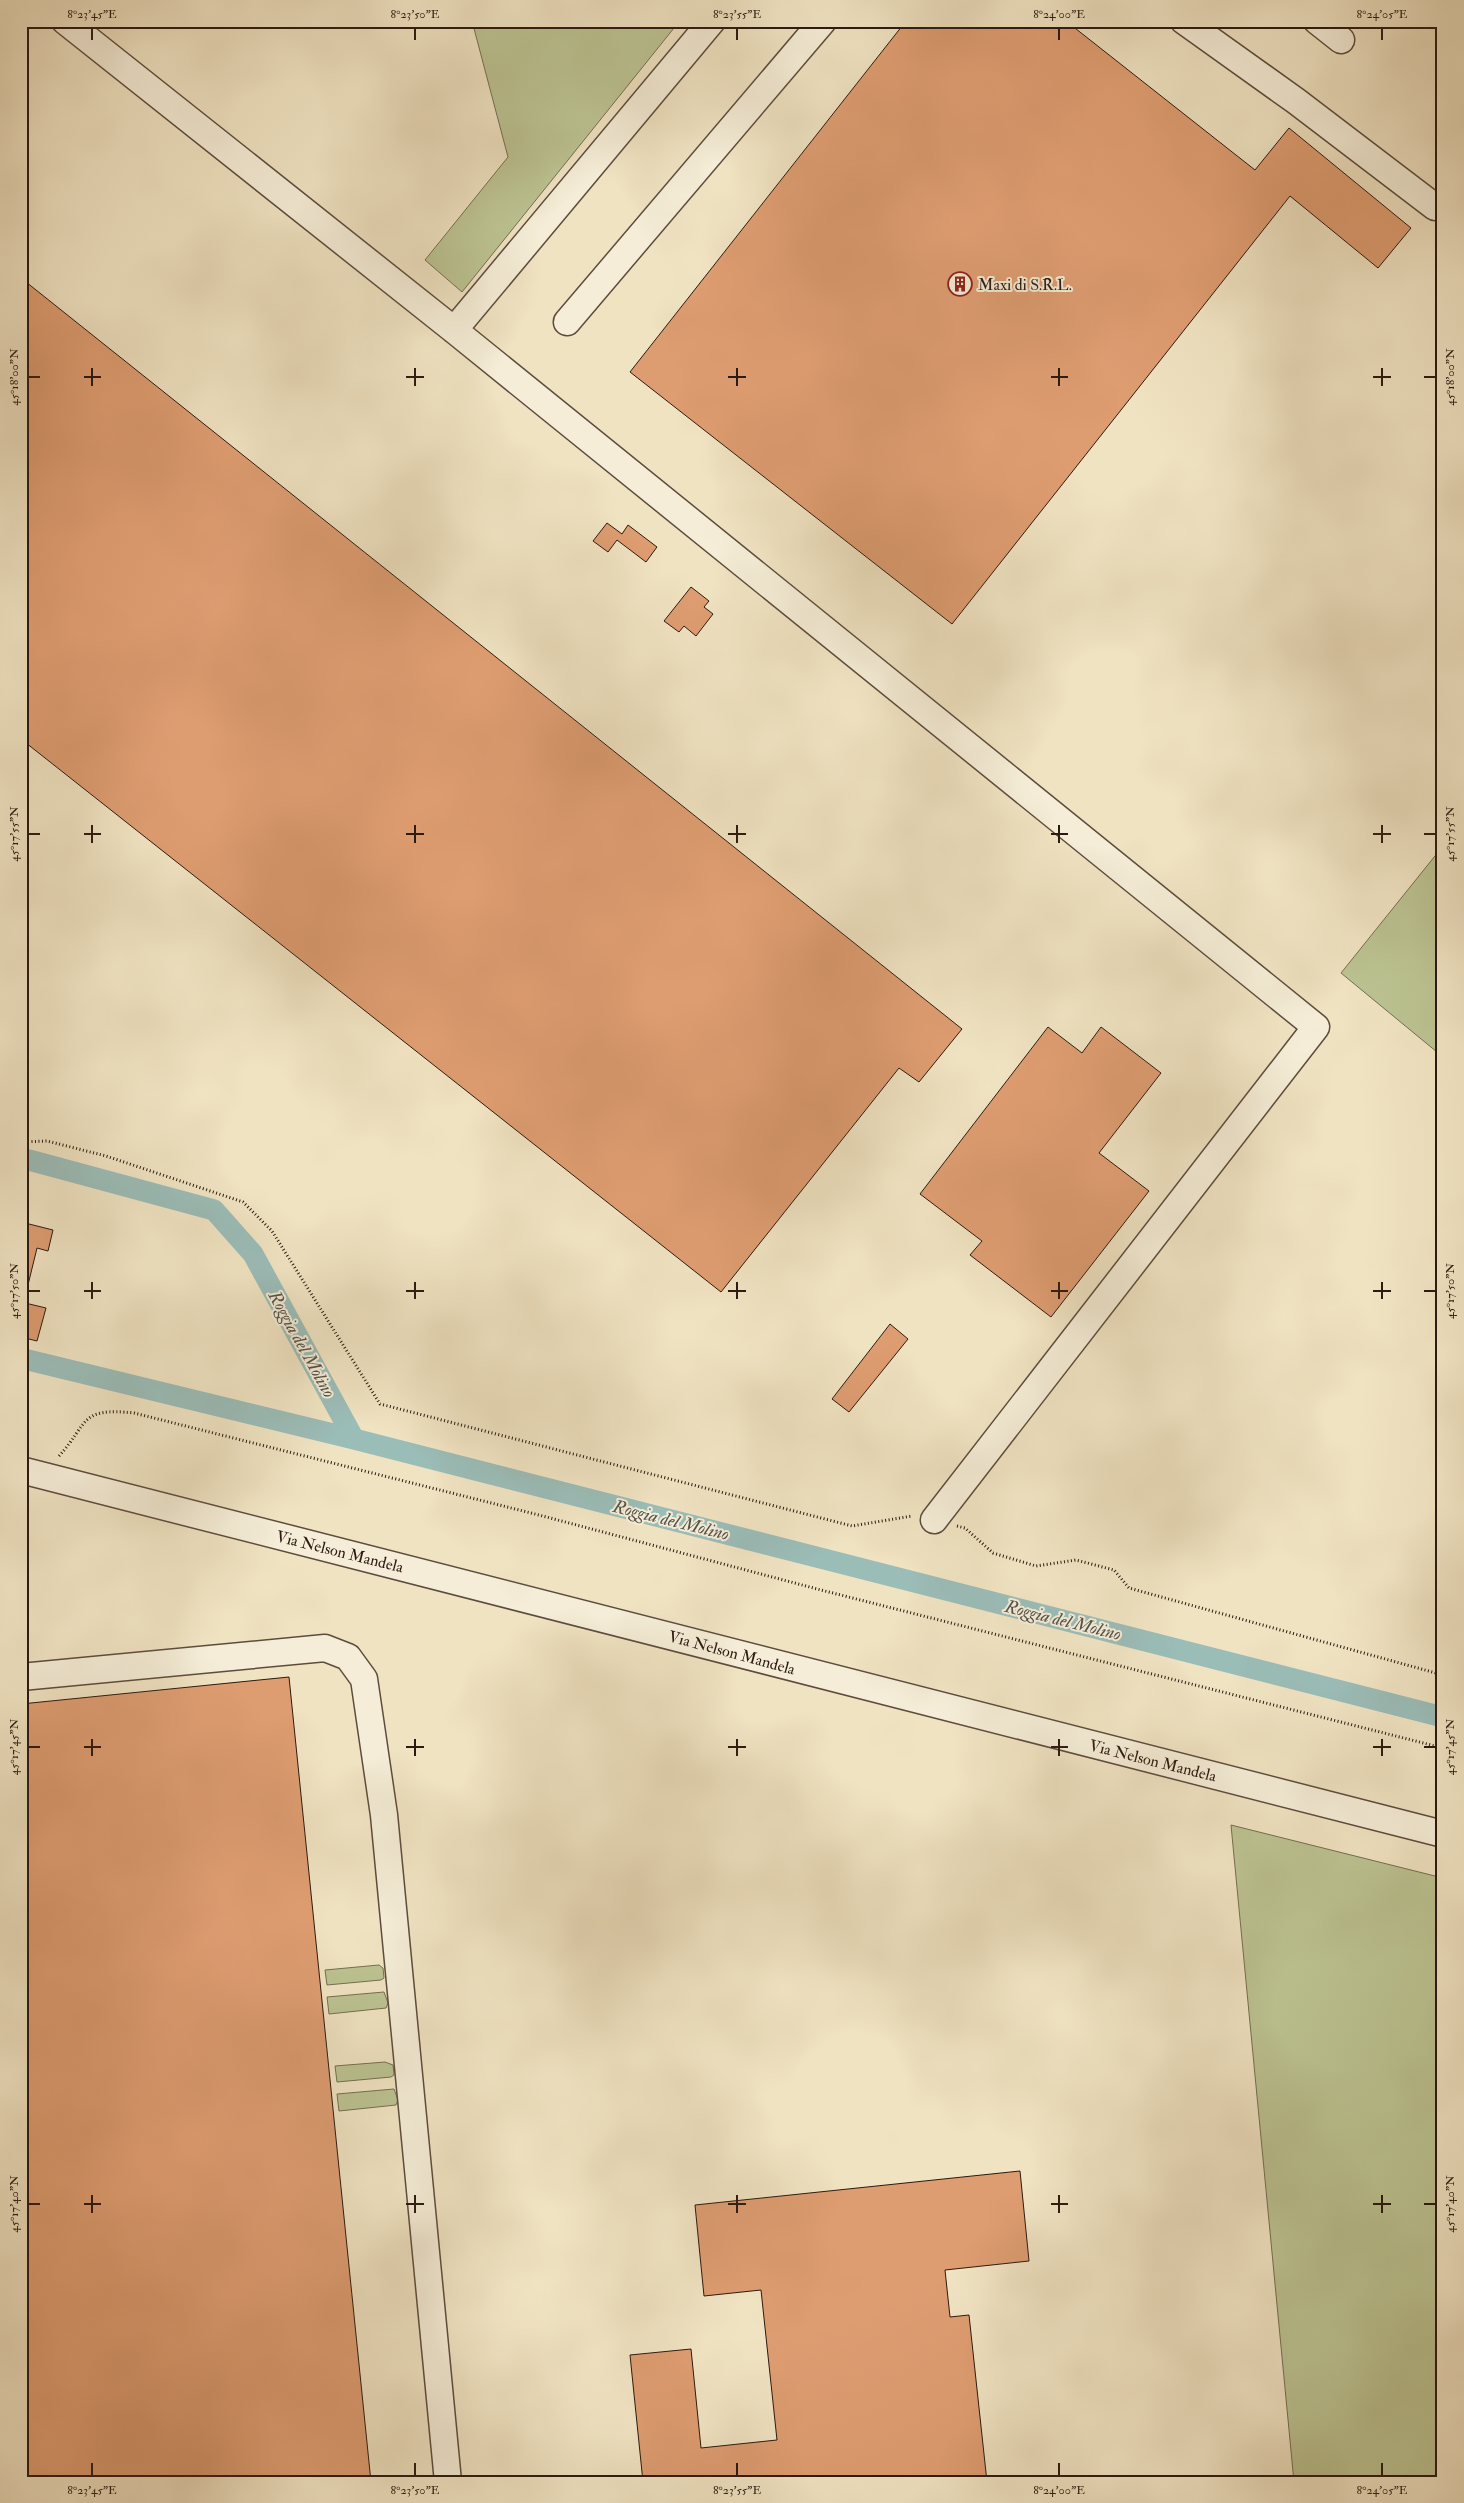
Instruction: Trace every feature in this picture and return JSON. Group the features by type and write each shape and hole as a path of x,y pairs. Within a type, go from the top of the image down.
{"street":[{"path":"65,21 454,330 1316,1027 934,1520"},
{"path":"454,330 712,21"},
{"path":"568,322 822,21"},
{"path":"1184,21 1296,100 1435,207"},
{"path":"1317,21 1341,40"},
{"name":"Via Nelson Mandela","path":"33,1473 1443,1834"},
{"path":"21,1677 325,1648 348,1657 364,1679 384,1815 448,2482"}],"path":[{"path":"21,1142 47,1141 106,1156 243,1202 272,1232 380,1404 852,1526 918,1516 934,1520 965,1528 993,1553 1036,1566 1076,1560 1114,1570 1129,1588 1443,1675"},
{"path":"33,1473 51,1465 66,1449 78,1428 93,1415 112,1411 134,1413 539,1515 821,1590 1443,1748"}],"green space":[{"path":"472,21 664,21 674,28 462,292 425,260 508,157"},
{"path":"1443,846 1443,1057 1341,973"},
{"path":"1231,1825 1443,1878 1443,2482 1294,2482"},
{"path":"379,1965 383,1968 384,1978 381,1980 327,1985 325,1970"},
{"path":"384,1992 388,2003 386,2008 329,2014 327,1997"},
{"path":"385,2062 393,2065 394,2075 391,2077 337,2082 335,2066"},
{"path":"394,2089 398,2100 396,2105 339,2111 337,2094"}],"building":[{"name":"Maxi di S.R.L.","path":"906,21 1066,21 1255,170 1289,128 1411,228 1378,268 1290,196 952,624 630,372"},
{"path":"21,278 962,1029 919,1082 899,1068 721,1292 21,739"},
{"path":"607,523 622,534 628,525 657,547 646,562 617,540 608,552 593,541"},
{"path":"691,587 709,601 704,607 713,614 696,636 684,626 679,632 664,621"},
{"path":"1048,1027 1082,1053 1101,1027 1161,1073 1099,1153 1149,1191 1051,1317 970,1255 982,1241 920,1194"},
{"path":"21,1222 53,1230 48,1251 37,1248 27,1289 21,1288"},
{"path":"21,1302 46,1308 37,1341 21,1337"},
{"path":"890,1324 908,1339 849,1412 832,1399"},
{"path":"289,1677 371,2482 21,2482 21,1704"},
{"path":"1020,2171 1029,2261 945,2270 950,2317 969,2315 987,2482 643,2482 630,2355 691,2349 701,2448 777,2440 761,2290 704,2296 695,2205"}],"waterway":[{"name":"Roggia del Molino","path":"21,1163 29,1160 214,1210 253,1254 354,1439 1443,1717"},
{"path":"24,1359 354,1439"}],"place":[{"name":"Maxi di S.R.L.","path":"960,284"}]}
